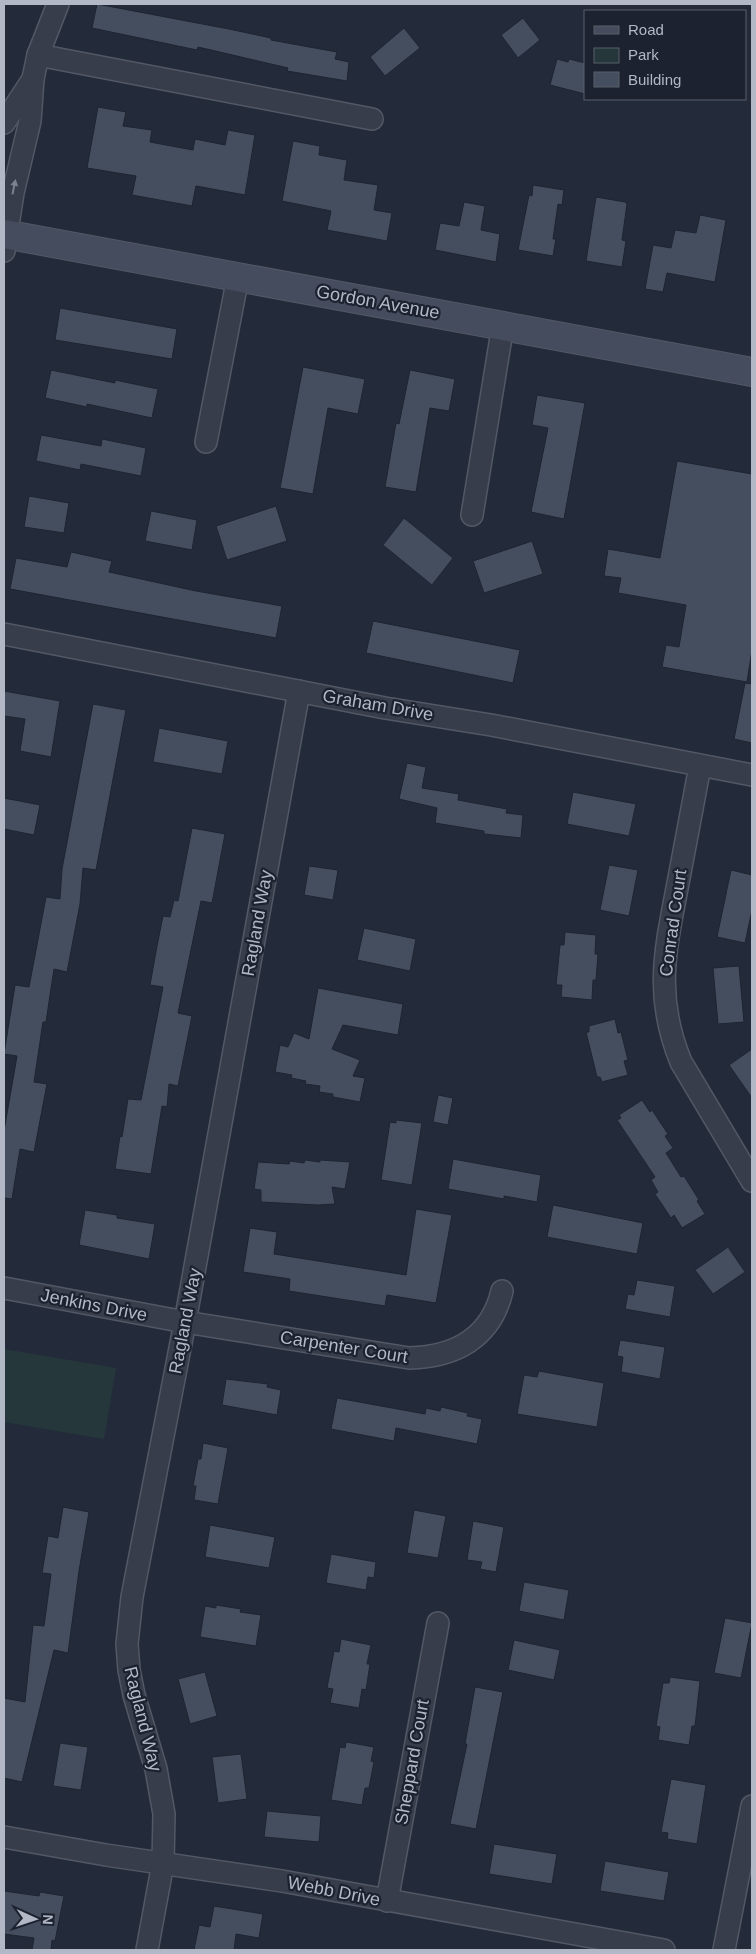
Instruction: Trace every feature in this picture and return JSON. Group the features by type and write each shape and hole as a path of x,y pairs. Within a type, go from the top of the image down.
{"main road":[{"name":"Gordon Avenue","path":"5,240 238,277 752,372"}],"street":[{"path":"5,240 13,192 30,121 33,79 38,55 58,4"},
{"path":"38,55 372,119"},
{"path":"4,123 33,79"},
{"path":"206,442 238,277"},
{"path":"472,515 503,325"},
{"name":"Graham Drive","path":"4,634 752,775"},
{"name":"Ragland Way","path":"147,1950 163,1862 165,1834 161,1792 134,1695 129,1670 128,1644 132,1597 185,1322 299,691"},
{"name":"Conrad Court","path":"700,766 667,942 664,968 666,1018 672,1041 681,1062 752,1181"},
{"name":"Jenkins Drive","path":"4,1288 185,1322"},
{"name":"Carpenter Court","path":"185,1322 410,1358 428,1358 459,1348 473,1340 492,1317 499,1304 502,1291"},
{"name":"Sheppard Court","path":"387,1901 438,1623"},
{"path":"724,1950 752,1806"},
{"name":"Webb Drive","path":"4,1837 106,1856 163,1862 282,1881 664,1950"}],"green space":[{"path":"4,1349 116,1368 104,1439 4,1422"}],"building":[{"path":"97,4 337,52 335,59 349,62 347,81 287,71 288,68 198,47 197,50 92,28"},
{"path":"523,18 540,40 518,58 501,35"},
{"path":"404,28 420,48 385,76 370,57"},
{"path":"557,59 568,62 569,59 584,63 584,94 550,85"},
{"path":"98,107 126,112 123,126 152,130 150,142 193,150 195,139 225,145 228,130 255,135 245,195 196,186 192,206 132,195 136,176 87,168"},
{"path":"293,141 320,146 319,155 347,160 344,180 378,185 374,210 392,213 387,241 327,230 331,211 282,201"},
{"path":"533,185 564,190 562,205 558,204 553,239 556,239 553,256 518,250 529,195 532,196"},
{"path":"596,197 625,202 627,204 622,240 626,241 622,267 586,261"},
{"path":"464,202 485,206 481,230 500,234 496,262 435,250 440,223 459,226"},
{"path":"700,215 726,220 715,282 667,273 663,292 645,289 653,245 671,248 675,230 696,233"},
{"path":"60,308 177,329 172,359 55,340"},
{"path":"303,367 365,379 358,414 328,408 313,494 280,488"},
{"path":"51,370 115,383 115,380 158,389 152,418 87,404 87,407 45,398"},
{"path":"410,370 455,379 449,411 430,408 416,492 385,487 396,423 399,424"},
{"path":"537,395 585,403 564,519 531,512 548,428 532,425"},
{"path":"41,435 101,446 102,439 146,448 141,476 81,464 80,470 36,461"},
{"path":"677,461 752,474 752,650 747,682 662,667 666,645 679,647 686,605 618,593 621,578 604,576 608,549 660,558"},
{"path":"29,496 69,503 64,533 24,527"},
{"path":"276,506 287,541 227,560 216,526"},
{"path":"151,511 197,520 192,550 145,541"},
{"path":"404,518 453,558 432,585 383,545"},
{"path":"532,541 543,574 484,593 473,561"},
{"path":"71,552 112,561 109,572 196,591 282,606 276,638 10,589 16,558 67,567"},
{"path":"373,621 520,650 513,683 366,653"},
{"path":"745,683 752,684 752,743 734,739"},
{"path":"4,691 60,701 51,757 20,751 25,719 4,716"},
{"path":"93,704 126,710 96,870 83,868 80,904 67,972 54,969 46,1022 43,1022 34,1082 47,1084 34,1152 20,1149 12,1199 4,1198 4,1131 17,1056 4,1054 15,985 29,987 46,897 60,899 62,869"},
{"path":"159,728 228,741 222,774 153,762"},
{"path":"407,763 426,767 422,788 459,794 458,800 507,809 506,813 523,815 521,838 484,834 484,831 435,823 437,808 399,799"},
{"path":"573,792 636,804 629,836 567,824"},
{"path":"4,798 40,805 34,835 4,829"},
{"path":"192,828 225,834 212,903 201,901 178,1013 192,1016 178,1086 169,1084 167,1107 162,1106 151,1174 115,1169 128,1099 141,1100 163,987 150,985 157,946 163,916 170,917 174,900 178,901"},
{"path":"609,865 638,870 629,916 600,910"},
{"path":"309,866 338,870 333,900 304,895"},
{"path":"731,870 752,875 752,910 745,943 717,937"},
{"path":"364,928 416,939 410,971 357,960"},
{"path":"565,932 596,935 595,954 598,954 596,980 593,980 592,1000 561,997 562,985 556,985 560,945 564,945"},
{"path":"739,966 744,1022 718,1024 713,968"},
{"path":"318,988 403,1004 398,1035 343,1025 332,1049 360,1060 353,1076 365,1078 360,1102 333,1097 333,1094 319,1092 320,1086 305,1084 306,1081 291,1078 292,1075 275,1072 280,1045 288,1047 294,1033 309,1039"},
{"path":"615,1019 618,1033 621,1032 628,1060 624,1061 628,1075 602,1082 600,1077 597,1077 586,1032 589,1032 589,1026"},
{"path":"752,1049 752,1098 729,1065"},
{"path":"438,1095 453,1098 448,1125 433,1122"},
{"path":"642,1100 650,1112 652,1110 668,1134 665,1136 673,1148 666,1153 681,1177 684,1176 699,1200 697,1201 705,1214 682,1228 674,1215 671,1218 655,1194 658,1192 651,1180 655,1177 617,1120 621,1118 619,1115"},
{"path":"396,1120 422,1123 412,1185 381,1180 390,1122 396,1123"},
{"path":"453,1159 541,1175 537,1202 504,1196 504,1199 448,1189"},
{"path":"305,1160 350,1162 345,1189 332,1187 335,1204 261,1202 261,1190 254,1189 258,1162 289,1164 290,1161 304,1163"},
{"path":"553,1205 643,1223 637,1254 547,1237"},
{"path":"416,1209 452,1215 436,1303 387,1295 385,1306 289,1291 290,1279 243,1272 250,1228 277,1232 274,1254 406,1275"},
{"path":"85,1210 117,1215 117,1218 155,1224 149,1259 79,1245"},
{"path":"728,1247 745,1272 713,1294 695,1270"},
{"path":"637,1280 675,1286 670,1317 625,1309 628,1294 634,1295"},
{"path":"620,1340 665,1347 660,1379 621,1372 623,1357 617,1356"},
{"path":"539,1371 604,1383 597,1427 517,1414 524,1375 537,1377"},
{"path":"226,1379 268,1384 267,1387 281,1390 277,1415 222,1405"},
{"path":"337,1398 425,1414 426,1408 440,1411 441,1407 468,1413 467,1416 482,1419 477,1444 396,1428 394,1441 331,1429"},
{"path":"203,1443 228,1448 218,1504 194,1500 196,1486 193,1486 198,1459 201,1459"},
{"path":"63,1507 89,1512 68,1653 54,1650 22,1782 4,1778 4,1698 25,1702 33,1625 44,1626 51,1574 42,1573 48,1536 58,1538"},
{"path":"414,1510 446,1516 438,1558 407,1553"},
{"path":"473,1521 504,1527 496,1572 480,1569 482,1562 467,1560"},
{"path":"210,1525 275,1537 269,1568 205,1557"},
{"path":"331,1554 376,1562 374,1578 368,1577 366,1590 326,1583"},
{"path":"524,1582 569,1590 564,1620 519,1611"},
{"path":"216,1605 241,1609 240,1612 261,1615 256,1646 200,1637 205,1606 216,1608"},
{"path":"725,1618 752,1623 741,1678 714,1673"},
{"path":"341,1639 371,1645 367,1664 370,1664 366,1690 362,1689 359,1708 330,1703 333,1689 327,1688 334,1651 339,1652"},
{"path":"514,1640 560,1650 554,1680 508,1670"},
{"path":"205,1672 217,1716 190,1724 178,1679"},
{"path":"670,1677 700,1681 695,1726 692,1726 689,1745 658,1740 660,1727 656,1726 663,1683 669,1683"},
{"path":"475,1687 503,1692 476,1829 450,1824 467,1744 465,1744"},
{"path":"346,1742 374,1747 371,1761 374,1762 369,1788 365,1788 362,1805 331,1800 340,1747 345,1748"},
{"path":"60,1743 88,1747 81,1790 53,1786"},
{"path":"241,1754 247,1799 218,1803 212,1757"},
{"path":"671,1779 706,1785 697,1844 667,1839 668,1833 661,1832"},
{"path":"267,1811 321,1816 319,1842 264,1837"},
{"path":"494,1844 557,1854 552,1884 489,1874"},
{"path":"605,1861 669,1872 664,1901 600,1891"},
{"path":"4,1891 39,1896 40,1892 64,1896 55,1941 52,1940 51,1950 32,1950 34,1938 4,1934"},
{"path":"214,1906 263,1914 259,1938 236,1934 234,1950 194,1950 199,1925 210,1927"}]}
